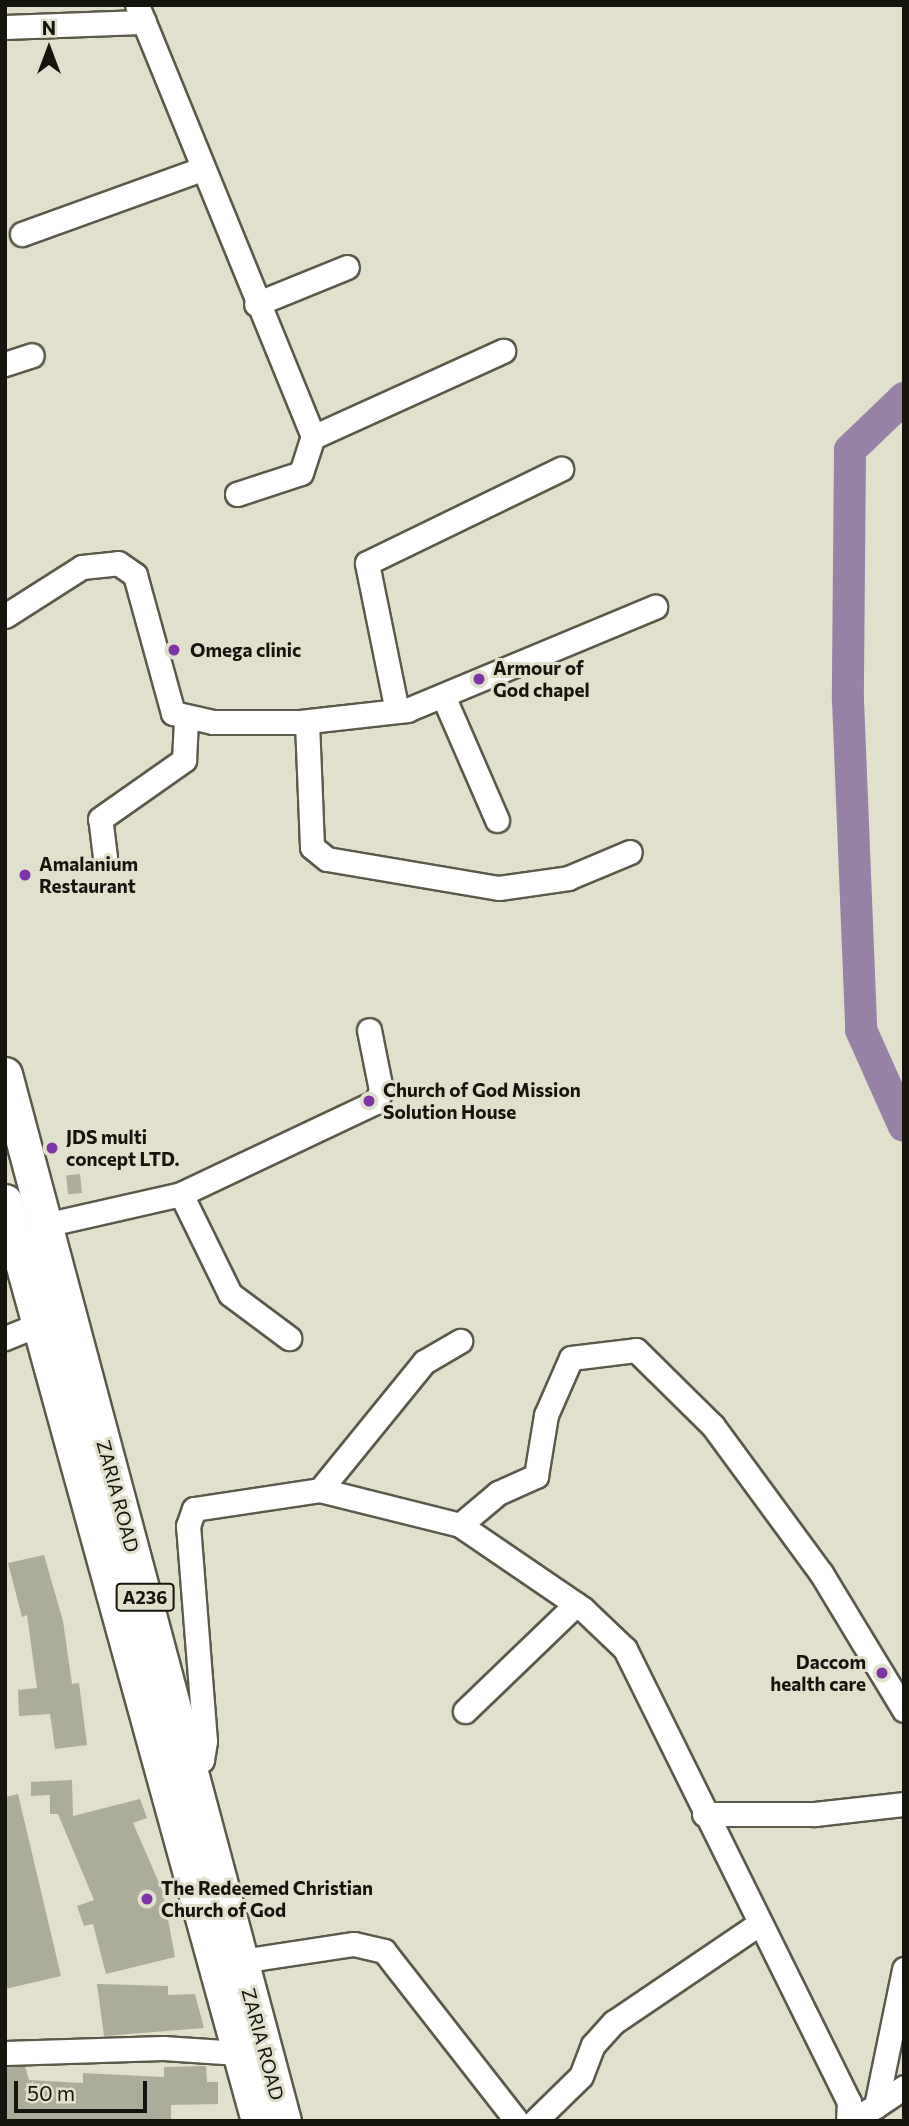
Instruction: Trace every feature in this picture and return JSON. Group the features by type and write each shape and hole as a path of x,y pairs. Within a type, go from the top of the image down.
{"highway":[{"name":"ZARIA ROAD","path":"5,1074 20,1189 45,1225 177,1774 241,1961 284,2121"},
{"name":"A236","path":"5,1201 38,1325 177,1774 239,2053 258,2121"}],"street":[{"path":"5,27 141,14 256,304 313,437 301,473 237,494"},
{"path":"22,234 202,169"},
{"path":"256,304 347,267"},
{"path":"313,437 503,351"},
{"path":"5,364 32,355"},
{"path":"397,711 367,563 561,469"},
{"path":"5,616 82,567 118,563 135,575 166,702 186,720 307,722 397,711 444,698 654,607"},
{"path":"444,698 497,820"},
{"path":"106,857 100,819 184,760 186,720"},
{"path":"307,722 312,847 327,859 499,888 568,878 630,852"},
{"path":"45,1225 181,1194 376,1102 382,1090 369,1030"},
{"path":"181,1194 230,1294 289,1338"},
{"path":"5,1338 38,1325"},
{"path":"320,1490 424,1362 460,1341"},
{"path":"460,1525 498,1493 536,1476 546,1415 570,1358 636,1350 713,1426 821,1573 904,1710"},
{"path":"177,1774 202,1759 205,1741 188,1518 194,1509 268,1493 320,1490 460,1525 576,1604 625,1649 757,1925 849,2102 849,2121 904,2087"},
{"path":"465,1711 576,1604"},
{"path":"704,1814 814,1814 904,1804"},
{"path":"535,2121 581,2076 593,2045 614,2022 757,1925"},
{"path":"241,1961 354,1944 384,1951 517,2121"},
{"path":"876,2106 904,1969"},
{"path":"5,2053 239,2053"}],"building":[{"path":"80,1174 82,1193 68,1194 66,1175"},
{"path":"44,1555 63,1621 72,1684 79,1683 87,1745 55,1749 50,1714 19,1716 18,1690 37,1688 27,1615 22,1617 8,1563"},
{"path":"72,1780 73,1816 140,1799 147,1818 133,1823 163,1892 175,1957 106,1974 93,1924 84,1926 77,1906 94,1900 58,1814 50,1814 50,1795 31,1796 31,1782"},
{"path":"18,1794 61,1976 5,1989 5,1797"},
{"path":"97,1984 168,1986 168,1995 195,1994 204,2028 104,2036"},
{"path":"25,2066 29,2080 83,2083 83,2073 164,2077 164,2067 206,2066 207,2082 218,2082 218,2104 171,2105 171,2121 5,2121 5,2067"}],"waterway":[{"path":"904,398 850,450 848,700 861,1030 904,1126"}],"place":[{"name":"Omega clinic","path":"174,650"},
{"name":"Armour of God chapel","path":"479,679"},
{"name":"Amalanium Restaurant","path":"25,875"},
{"name":"Church of God Mission Solution House","path":"369,1101"},
{"name":"JDS multi concept LTD.","path":"52,1148"},
{"name":"Daccom health care","path":"882,1673"},
{"name":"The Redeemed Christian Church of God","path":"147,1899"}]}
